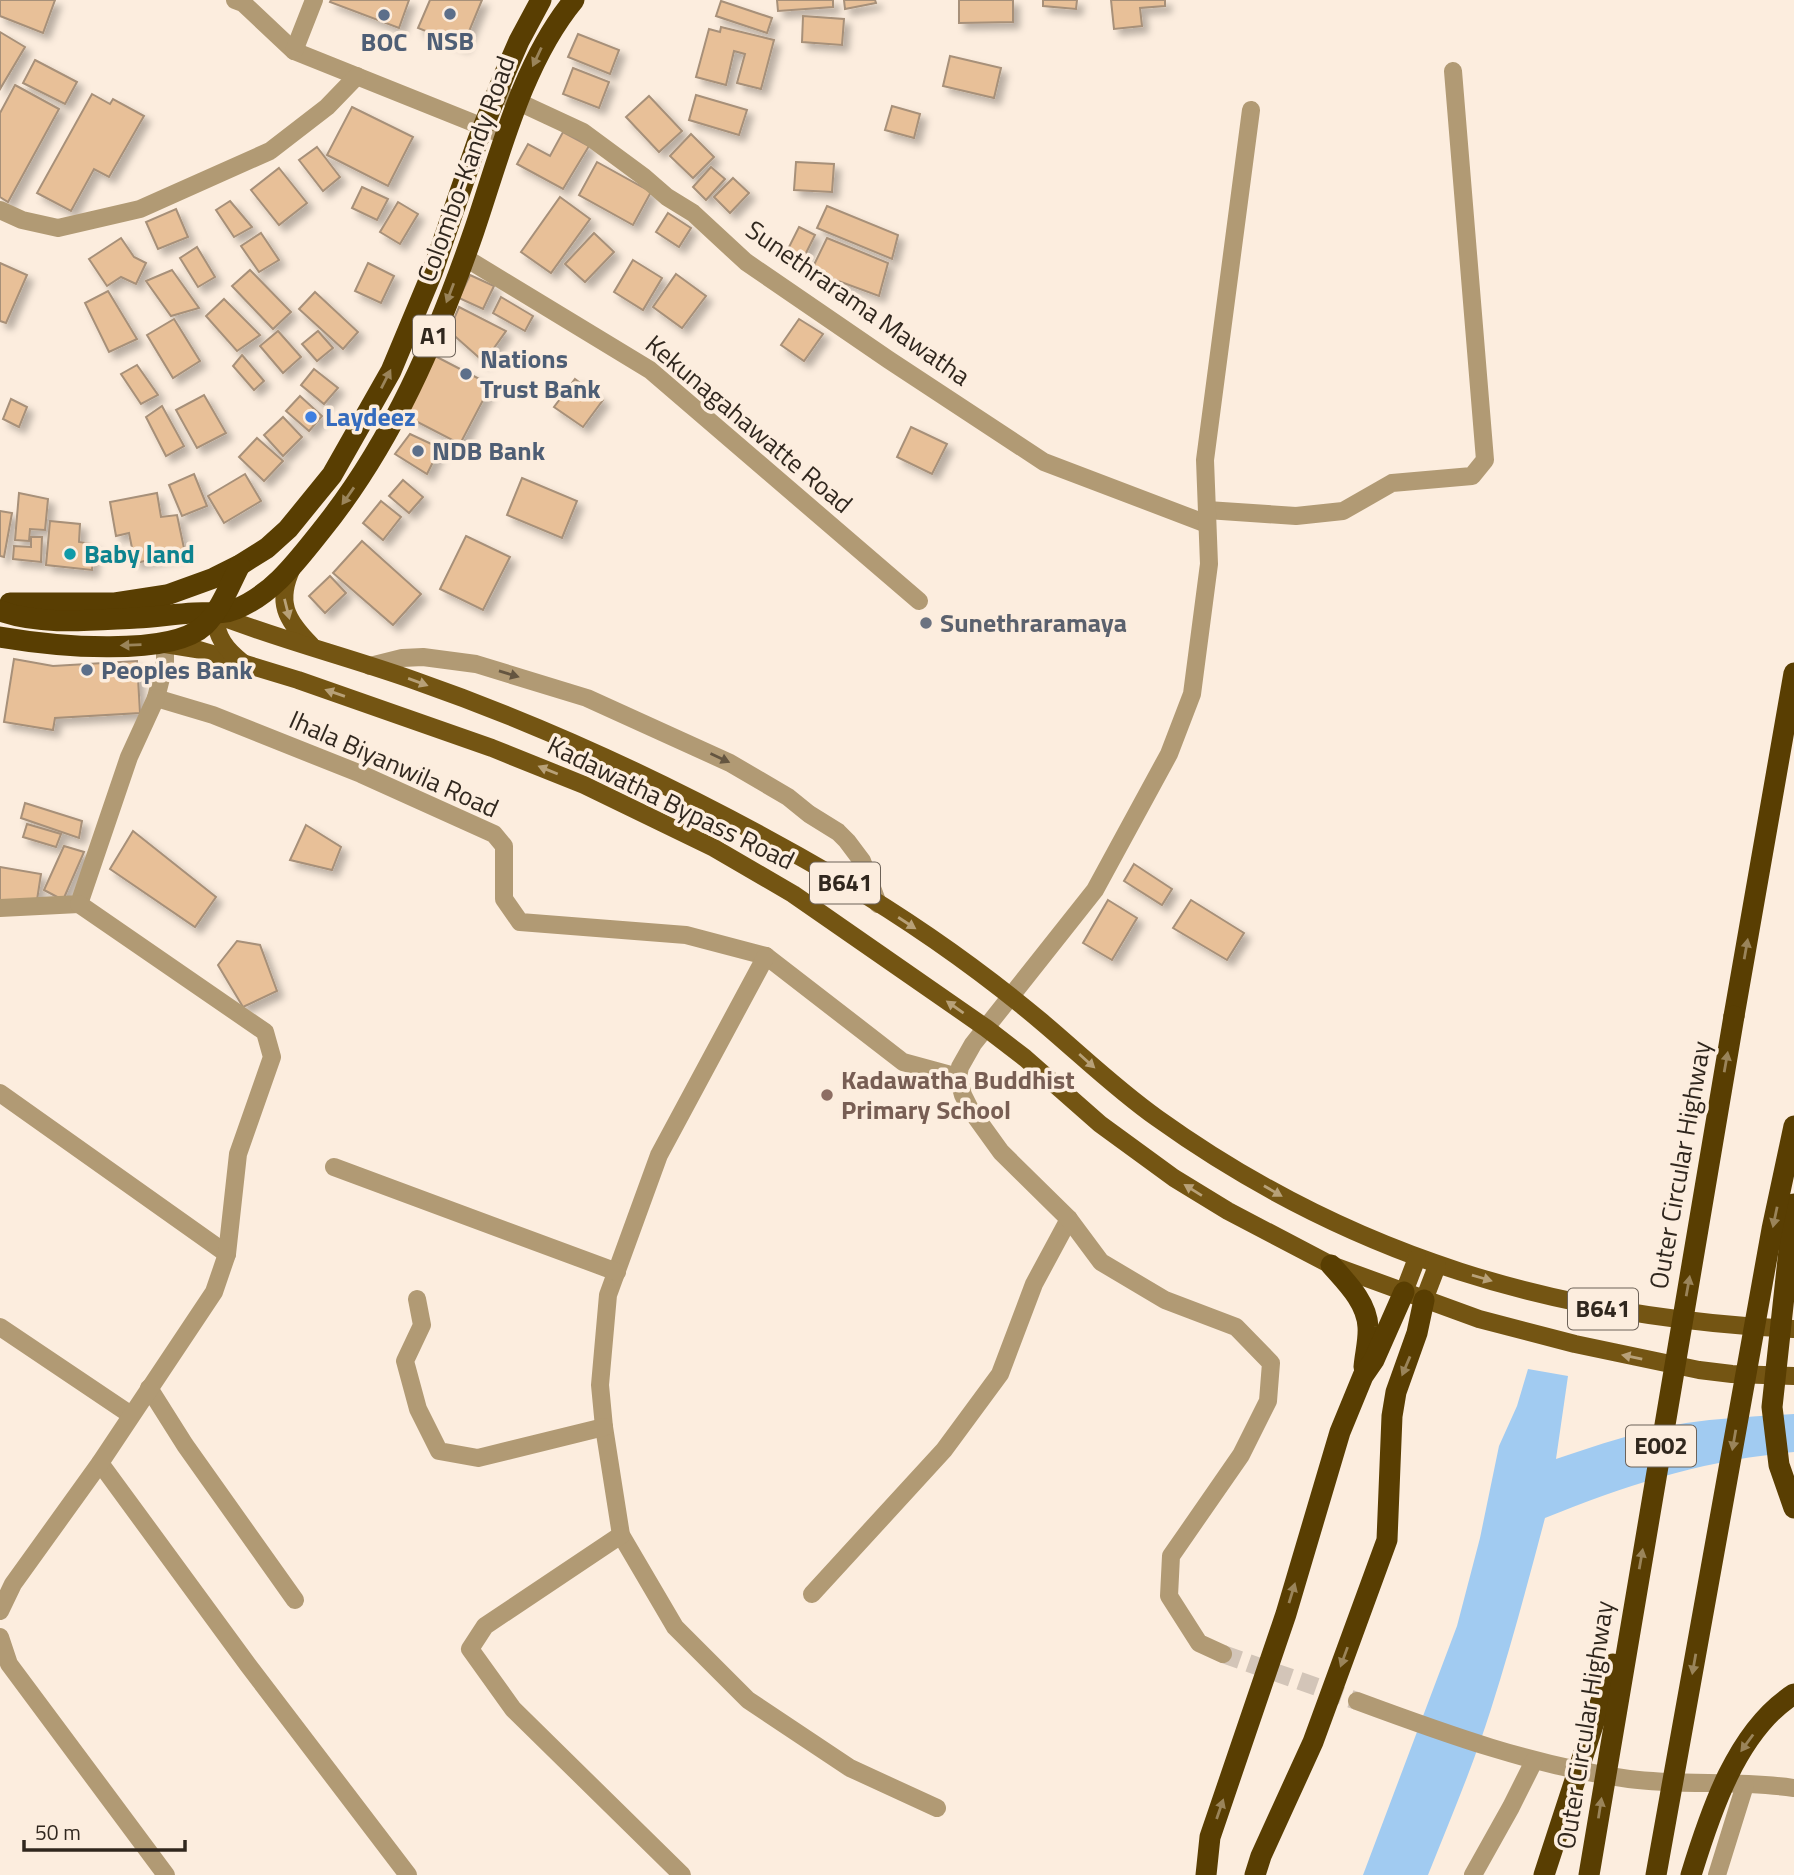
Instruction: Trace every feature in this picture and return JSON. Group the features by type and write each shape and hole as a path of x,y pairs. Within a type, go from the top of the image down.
{"highway":[{"name":"Colombo-Kandy Road","path":"240,565 276,539 316,497 347,450 391,371 432,273 497,92 519,41 541,0"},
{"name":"Colombo-Kandy Road","path":"0,611 68,620 229,612 266,591 294,565 348,496 394,420 429,347 541,47 574,0"},
{"name":"A1","path":"0,603 115,603 153,599 214,578 240,565"},
{"path":"214,614 240,565"},
{"name":"Colombo-Kandy Road","path":"0,637 80,646 165,644 195,632 214,614"},
{"name":"Outer Circular Highway","path":"1589,1875 1794,673"},
{"name":"E002","path":"1656,1875 1770,1242 1794,1126"},
{"path":"1794,1204 1772,1407 1779,1465 1794,1508"},
{"path":"1331,1265 1354,1293 1366,1314 1368,1328 1363,1376"},
{"path":"1206,1875 1210,1837 1286,1614 1340,1432 1363,1376 1414,1296"},
{"path":"1255,1875 1313,1742 1387,1540 1392,1416 1396,1392 1418,1333 1414,1296"},
{"path":"1544,1875 1636,1594"},
{"path":"1691,1875 1707,1825 1742,1749 1777,1705 1794,1694"}],"main road":[{"path":"294,565 285,584 285,604 293,627 312,646"},
{"path":"214,614 220,642 243,663"},
{"name":"Kadawatha Bypass Road","path":"214,614 467,700 592,752 706,807 840,880 952,953 1010,996 1155,1117 1223,1162 1284,1198 1364,1237 1437,1266 1594,1307 1658,1317 1794,1329"},
{"name":"Kadawatha Bypass Road","path":"165,644 196,649 243,663 492,748 584,785 714,848 793,894 986,1028 1025,1058 1100,1124 1174,1178 1228,1211 1331,1265 1517,1330 1650,1361 1731,1374 1794,1376"},
{"path":"1414,1296 1417,1258"},
{"path":"1414,1296 1437,1266"}],"street":[{"path":"235,0 243,3 294,51 506,136"},
{"path":"294,51 314,0"},
{"name":"Sunethrarama Mawatha","path":"497,92 583,132 667,197 693,213 746,262 1044,462 1207,517 1296,516 1343,512 1392,483 1472,476 1485,460 1453,71"},
{"path":"0,210 22,220 58,228 140,209 270,151 327,107 356,76"},
{"path":"1223,1654 1199,1643 1169,1596 1171,1556 1241,1455 1268,1401 1271,1363 1236,1327 1165,1300 1101,1262 1069,1219 1001,1152 987,1134 962,1094 958,1077 965,1056 1095,890 1169,754 1192,694 1209,564 1205,460 1251,110"},
{"name":"Kekunagahawatte Road","path":"464,257 650,370 919,601"},
{"path":"79,904 129,757 156,698 165,662 165,644"},
{"path":"370,666 402,658 423,657 476,664 587,698 730,763 788,797 838,832 862,861 878,904"},
{"name":"Ihala Biyanwila Road","path":"156,698 213,715 361,774 494,834 504,846 504,899 520,922 686,935 766,956 903,1062 958,1077"},
{"path":"0,908 79,904 265,1032 272,1057 238,1154 227,1254 214,1292 100,1463 6,1579 0,1611"},
{"path":"766,956 659,1155 608,1295 600,1385 621,1535 675,1627 748,1700 850,1768 937,1808"},
{"path":"0,1093 227,1254"},
{"path":"334,1167 617,1272"},
{"path":"812,1594 944,1450 1000,1374 1034,1284 1069,1219"},
{"path":"418,1299 422,1325 405,1361 418,1409 439,1451 478,1458 604,1427"},
{"path":"0,1327 131,1415"},
{"path":"149,1388 185,1445 295,1600"},
{"path":"100,1463 248,1665 408,1875"},
{"path":"621,1535 485,1626 470,1649 513,1709 682,1875"},
{"path":"0,1637 9,1664 166,1875"},
{"path":"1357,1701 1489,1748 1534,1761 1630,1779 1794,1788"},
{"path":"1473,1875 1534,1761"},
{"path":"1717,1875 1745,1785"}],"water":[{"path":"1528,1369 1568,1376 1556,1459 1620,1438 1669,1426 1794,1414 1794,1452 1729,1461 1667,1475 1606,1494 1545,1518 1491,1709 1428,1875 1363,1875 1457,1626 1480,1538 1499,1446 1517,1406"}],"building":[{"path":"0,0 55,0 43,33 0,16"},
{"name":"BOC","path":"409,0 399,28 330,2"},
{"name":"NSB","path":"430,0 482,0 463,46 418,28"},
{"path":"777,0 833,0 833,7 778,11"},
{"path":"844,0 875,0 876,3 845,9"},
{"path":"959,0 1013,0 1013,22 959,23"},
{"path":"1043,0 1077,0 1076,9 1043,6"},
{"path":"1111,0 1165,0 1165,6 1140,8 1142,26 1114,29"},
{"path":"721,1 772,18 767,33 716,16"},
{"path":"803,16 844,19 842,45 802,42"},
{"path":"721,27 774,40 761,89 737,83 745,54 734,51 726,85 696,77 709,29 720,32"},
{"path":"0,32 25,47 0,89"},
{"path":"578,34 619,50 610,74 568,57"},
{"path":"950,56 1001,68 994,98 943,86"},
{"path":"35,60 77,82 65,104 23,83"},
{"path":"573,68 609,82 599,108 563,94"},
{"path":"15,85 59,109 8,202 0,197 0,113"},
{"path":"92,94 110,104 113,99 144,116 109,177 94,169 71,211 37,193"},
{"path":"696,95 747,110 739,135 689,120"},
{"path":"649,96 682,131 659,152 626,117"},
{"path":"892,106 920,114 914,138 885,130"},
{"path":"352,107 413,137 388,186 327,155"},
{"path":"563,132 589,146 563,189 517,164 528,144 550,156"},
{"path":"691,134 714,157 693,178 670,156"},
{"path":"317,147 340,177 323,191 299,160"},
{"path":"597,162 651,192 633,225 579,195"},
{"path":"796,162 834,164 832,192 794,190"},
{"path":"711,167 725,179 706,200 693,187"},
{"path":"279,168 307,203 279,225 251,190"},
{"path":"733,178 749,193 730,213 714,197"},
{"path":"362,187 388,199 377,220 352,208"},
{"path":"560,197 590,219 551,273 521,252"},
{"path":"230,201 252,227 234,237 216,210"},
{"path":"398,202 418,214 400,244 380,232"},
{"path":"827,206 898,235 892,259 817,228"},
{"path":"176,209 188,237 158,249 146,222"},
{"path":"668,213 691,228 679,247 656,232"},
{"path":"799,227 815,235 801,263 785,255"},
{"path":"261,233 279,260 259,272 241,246"},
{"path":"594,233 614,252 585,282 565,264"},
{"path":"121,238 134,257 146,263 136,284 121,277 107,286 89,259"},
{"path":"827,238 888,263 879,296 811,271"},
{"path":"197,247 215,277 198,287 180,258"},
{"path":"633,260 662,278 643,310 614,292"},
{"path":"0,263 27,275 6,323 0,321"},
{"path":"368,263 394,276 381,303 355,291"},
{"path":"172,270 199,308 171,316 146,281"},
{"path":"250,270 291,312 273,329 232,286"},
{"path":"676,274 706,296 682,328 653,307"},
{"path":"470,275 494,286 483,309 459,298"},
{"path":"108,291 137,339 109,352 85,303"},
{"path":"315,292 358,332 343,349 299,309"},
{"path":"501,297 533,316 525,331 493,313"},
{"path":"224,299 260,335 237,351 206,316"},
{"path":"459,307 506,331 484,362 449,331"},
{"path":"174,319 200,361 173,378 147,335"},
{"path":"799,319 823,334 804,361 781,345"},
{"path":"278,331 301,357 283,373 260,346"},
{"path":"318,331 333,348 317,361 302,344"},
{"path":"242,355 264,381 254,390 233,366"},
{"path":"435,356 491,385 460,444 404,415"},
{"path":"137,365 158,395 141,404 121,374"},
{"path":"314,369 338,388 324,404 301,385"},
{"path":"575,379 603,400 583,427 554,407"},
{"path":"204,395 226,433 197,448 176,410"},
{"path":"300,396 322,416 309,431 286,411"},
{"path":"11,399 27,407 19,427 3,419"},
{"path":"162,406 184,446 166,456 146,417"},
{"path":"283,417 302,437 283,456 264,435"},
{"path":"911,427 947,444 932,474 897,457"},
{"name":"NDB Bank","path":"410,434 440,448 427,474 395,454"},
{"path":"257,438 283,461 264,481 239,457"},
{"path":"194,474 207,506 182,516 169,485"},
{"path":"245,474 261,501 224,523 208,496"},
{"path":"522,478 577,501 562,538 507,515"},
{"path":"403,480 423,497 409,513 389,496"},
{"path":"19,493 48,499 45,530 30,529 29,541 15,540"},
{"path":"157,493 161,517 177,515 185,553 135,563 129,533 116,536 110,502"},
{"path":"381,501 401,517 383,540 363,523"},
{"path":"0,511 12,513 4,557 0,556"},
{"name":"Baby land","path":"50,521 80,524 79,542 94,544 92,570 46,565"},
{"path":"466,536 510,557 483,610 440,589"},
{"path":"31,537 42,537 41,562 13,559 14,546 31,547"},
{"path":"362,541 421,594 393,625 333,573"},
{"path":"330,576 346,593 325,613 309,596"},
{"path":"14,659 53,666 137,661 140,713 55,718 53,730 4,722"},
{"path":"25,803 82,821 79,838 21,818"},
{"path":"27,824 61,834 56,847 23,837"},
{"path":"306,825 341,847 332,870 290,860"},
{"path":"133,831 216,897 195,927 110,869"},
{"path":"64,846 84,852 63,900 44,890"},
{"path":"1134,864 1172,889 1162,905 1124,881"},
{"path":"0,867 41,874 37,900 0,901"},
{"path":"1108,900 1137,918 1112,960 1083,943"},
{"path":"1191,900 1244,933 1227,960 1173,928"},
{"path":"237,941 260,945 277,991 243,1007 218,965"}],"tunnel":[{"path":"1223,1654 1357,1701"}],"place":[{"name":"NSB","path":"450,14"},
{"name":"BOC","path":"384,15"},
{"name":"Nations Trust Bank","path":"466,374"},
{"name":"Laydeez","path":"311,417"},
{"name":"NDB Bank","path":"418,451"},
{"name":"Baby land","path":"70,554"},
{"name":"Sunethraramaya","path":"926,623"},
{"name":"Peoples Bank","path":"87,670"},
{"name":"Kadawatha Buddhist Primary School","path":"827,1095"}]}
